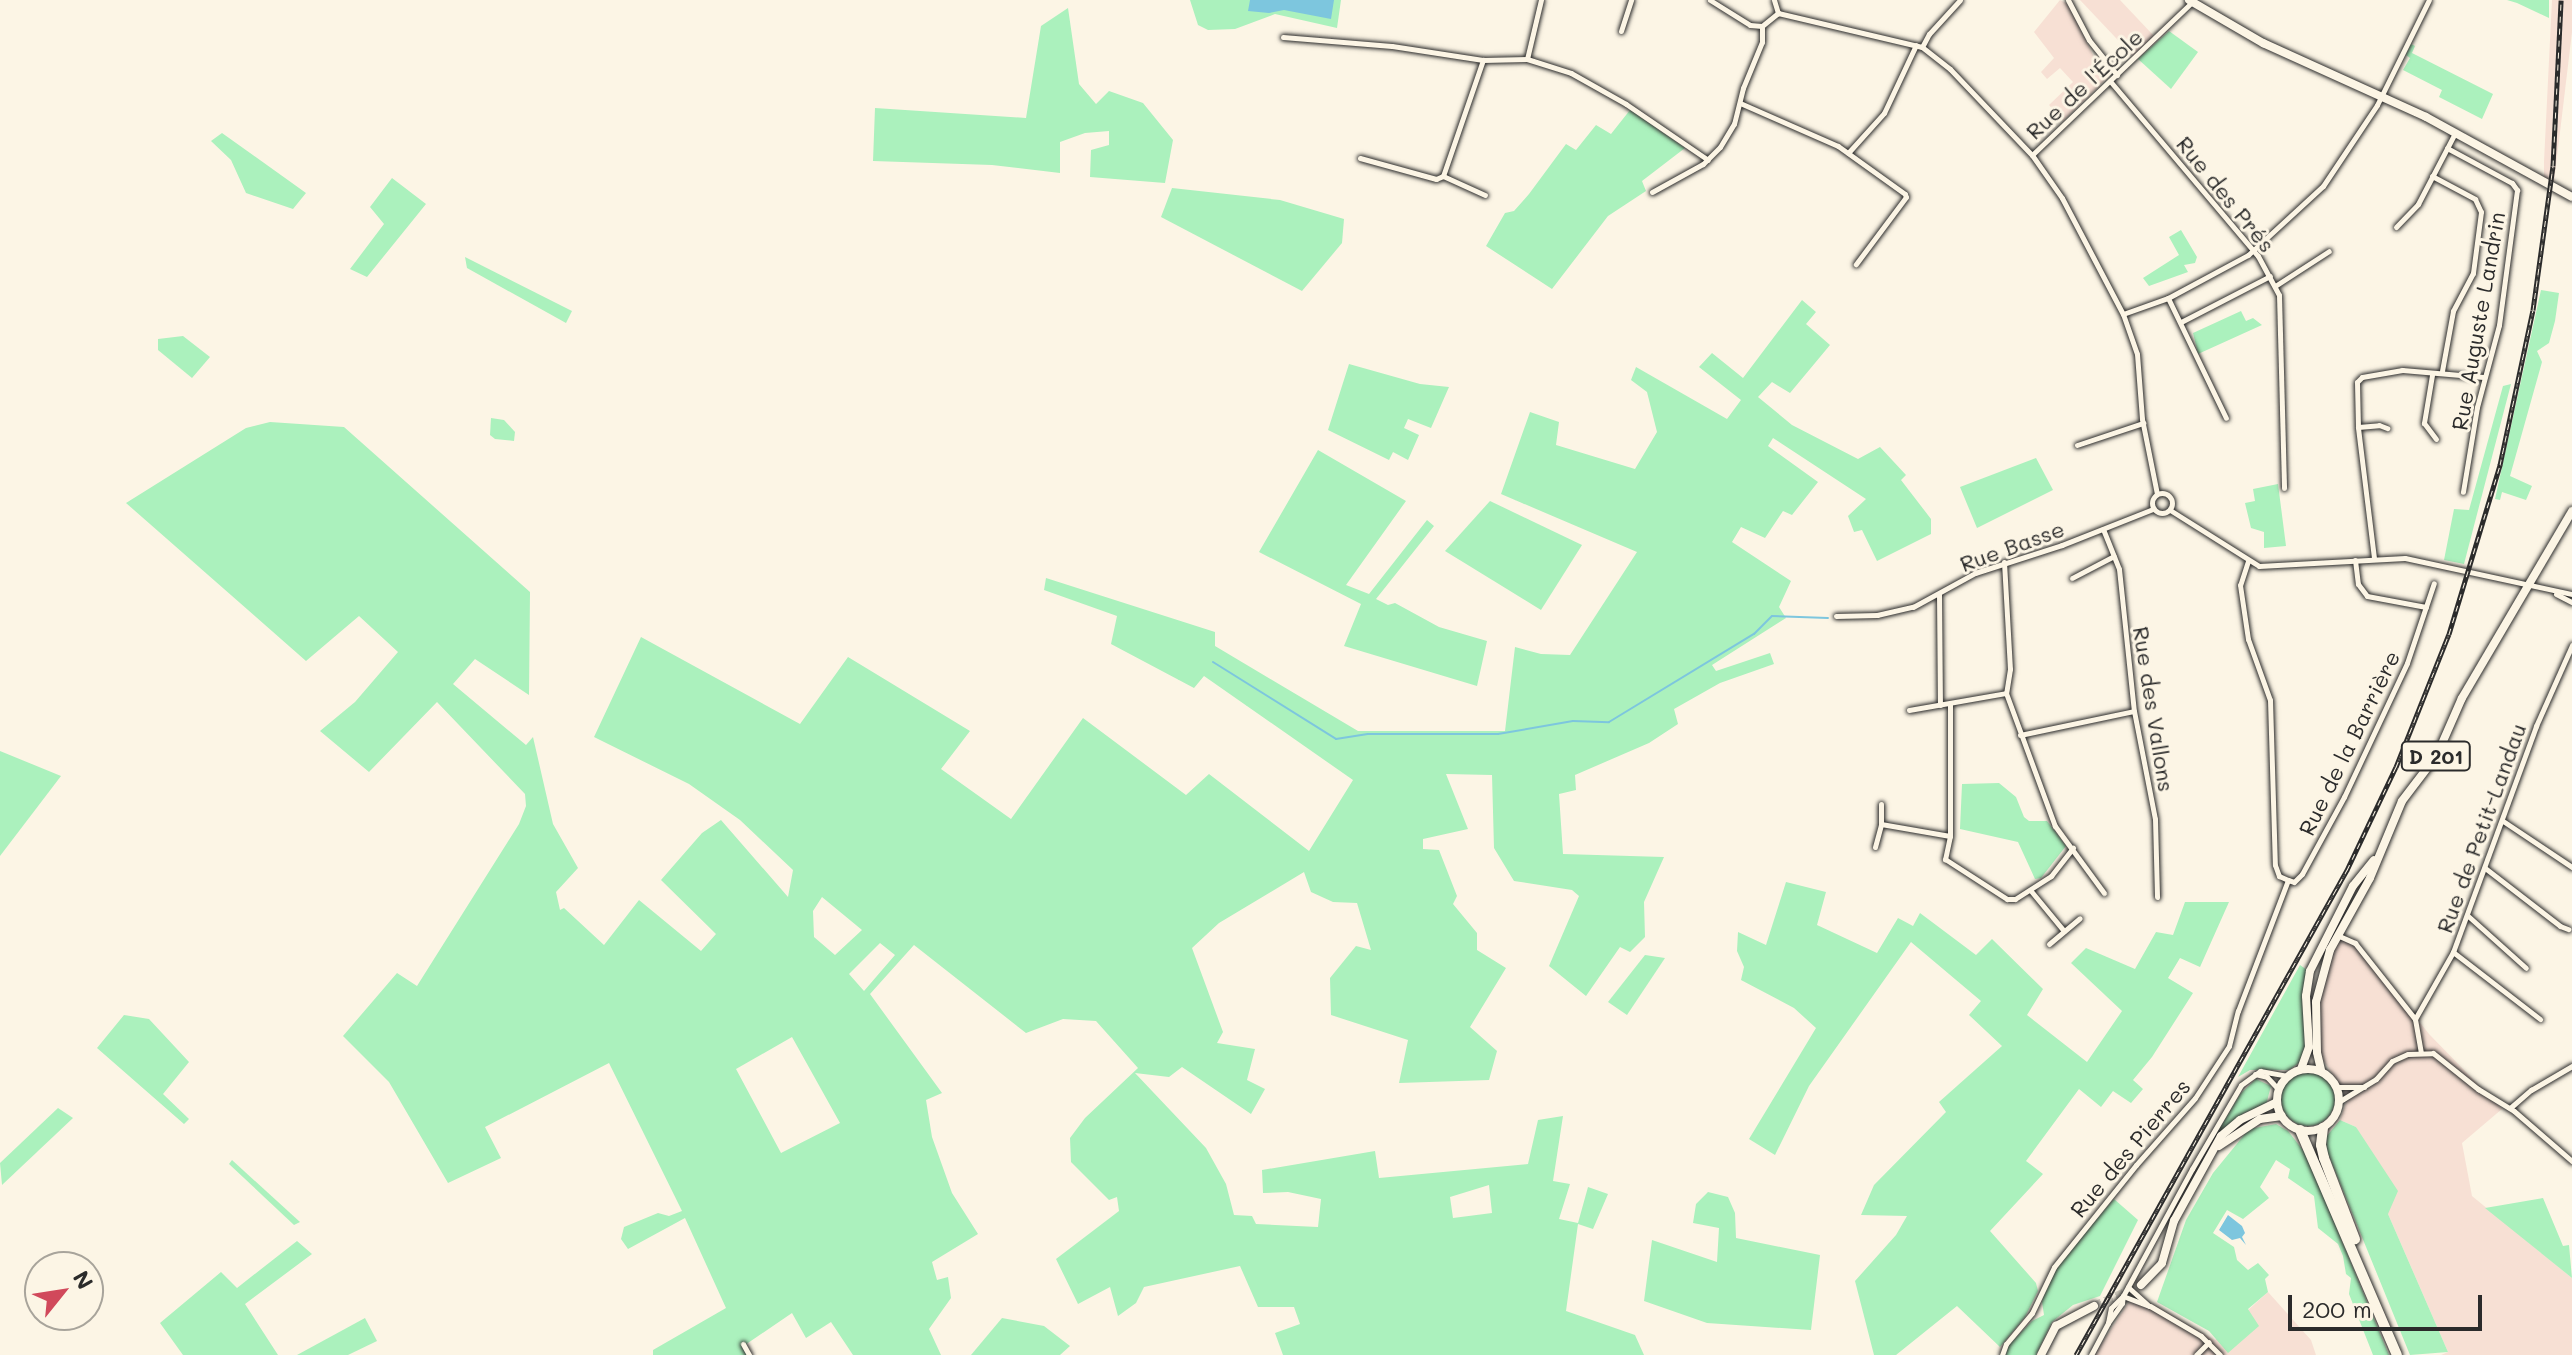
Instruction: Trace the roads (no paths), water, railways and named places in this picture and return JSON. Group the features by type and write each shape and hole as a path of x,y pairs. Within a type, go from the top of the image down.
{"highway":[{"path":"2323,1128 2321,1145 2336,1192 2403,1355"},
{"path":"2300,1130 2397,1355"}],"main road":[{"path":"2190,1 2263,43 2381,95 2572,197"},
{"name":"D 201","path":"2321,1070 2316,1044 2316,1002 2324,967 2337,935 2370,878 2401,804 2437,755 2462,698 2572,511"},
{"name":"D 201","path":"2301,1069 2309,1047 2306,996 2313,961 2353,886 2378,857"},
{"path":"2301,1069 2321,1070 2337,1087 2340,1101 2336,1114 2323,1128 2300,1130 2282,1116 2277,1102 2278,1089 2288,1076 2301,1069"},
{"path":"2141,1285 2162,1263 2174,1221 2230,1127 2277,1102"},
{"path":"2213,1153 2250,1124 2282,1116"},
{"path":"2041,1355 2056,1326 2094,1306"}],"street":[{"path":"1527,59 1541,0"},
{"path":"1621,31 1631,0"},
{"path":"1710,0 1750,25 1762,26 1778,13"},
{"path":"1774,0 1778,13"},
{"path":"1848,153 1884,113 1919,46 1960,0"},
{"path":"2068,0 2089,40 2117,75"},
{"path":"2123,314 2168,298 2253,250 2323,186 2381,95 2429,0"},
{"name":"Rue de l'École","path":"2032,155 2190,1"},
{"path":"1778,13 1919,46 1950,69 2032,155 2062,198 2123,314 2137,354 2143,423 2157,494 2151,502 2153,509 2161,513 2170,510"},
{"path":"1652,192 1708,160 1734,124 1762,42 1762,26"},
{"path":"1283,37 1392,46 1483,60 1527,59 1571,73 1626,104 1708,160"},
{"path":"1443,176 1483,60"},
{"name":"Rue des Prés","path":"2110,81 2253,250 2275,286 2281,302 2284,488"},
{"path":"1740,103 1822,137 1906,197 1856,264"},
{"path":"2396,227 2413,211 2454,134"},
{"name":"Rue Auguste Landrin","path":"2447,148 2512,183 2517,190 2499,325 2484,377 2463,492"},
{"path":"1360,158 1436,179 1443,176 1485,195"},
{"path":"2432,176 2475,199 2481,212 2473,273 2453,311 2442,371"},
{"path":"2275,286 2329,251"},
{"path":"2181,322 2270,276"},
{"path":"2168,298 2226,418"},
{"path":"2374,558 2358,427 2356,387 2360,378 2397,370 2432,375 2442,371 2484,377"},
{"path":"2432,375 2424,423 2436,439"},
{"path":"2077,445 2143,423"},
{"path":"2358,427 2379,425 2387,428"},
{"path":"2157,494 2170,497 2170,510"},
{"name":"Rue Basse","path":"1836,616 1877,615 1913,607 1975,573 2153,509"},
{"path":"2170,510 2259,566 2374,558 2413,559 2555,593 2572,594"},
{"name":"Rue des Vallons","path":"2103,529 2119,569 2134,711 2155,819 2157,897"},
{"path":"2072,578 2114,556"},
{"path":"2355,560 2358,584 2367,596 2426,607"},
{"path":"2248,561 2240,585 2248,639 2270,700 2275,865 2279,876 2288,880"},
{"path":"2004,562 2010,669 2006,693 2055,826 2104,893"},
{"name":"Rue de la Barrière","path":"2288,880 2294,882 2302,874 2344,797 2407,663 2434,583"},
{"path":"2555,593 2572,602"},
{"path":"1939,594 1940,705"},
{"name":"Rue de Petit-Landau","path":"2415,1019 2453,952 2536,726 2572,645"},
{"path":"1909,710 2006,693"},
{"path":"1950,704 1950,836 1945,859 2007,899 2031,891 2051,876 2073,848"},
{"path":"2020,735 2134,711"},
{"path":"1875,847 1881,824 1881,804"},
{"path":"2503,821 2572,867"},
{"path":"1881,824 1950,836"},
{"path":"2485,868 2568,929"},
{"name":"Rue des Pierres","path":"2002,1355 2006,1344 2032,1313 2049,1276 2064,1254 2195,1098 2229,1046 2238,1011 2288,880"},
{"path":"2031,891 2064,931"},
{"path":"2467,915 2526,968"},
{"path":"2049,944 2080,918"},
{"path":"2337,935 2355,943 2415,1019 2421,1052"},
{"path":"2453,952 2540,1019"},
{"path":"2340,1101 2365,1087 2392,1061 2421,1052 2442,1057 2478,1089 2510,1108 2572,1161"},
{"path":"2510,1108 2531,1090 2571,1069"},
{"path":"2091,1355 2108,1323 2111,1308 2123,1296 2233,1098 2254,1074 2266,1071 2288,1076"},
{"path":"2254,1074 2267,1077 2278,1089"},
{"path":"2337,1087 2365,1087"},
{"path":"2128,1287 2149,1306"},
{"path":"2123,1296 2149,1306 2209,1342 2220,1355"},
{"path":"2196,1355 2209,1342"},
{"path":"743,1344 749,1355"}],"water":[{"path":"1250,0 1334,0 1331,19 1284,10 1269,13 1248,11"},
{"path":"2228,1215 2242,1226 2246,1245 2240,1238 2232,1240 2219,1230"}],"waterway":[{"path":"1213,662 1336,739 1368,734 1498,734 1573,721 1609,722 1754,634 1772,616 1828,618"}],"tunnel":[{"path":"2094,1306 2141,1285"}],"railway":[{"path":"2076,1355 2347,870 2396,767 2449,634 2500,465 2533,310 2553,166 2561,0"}]}
